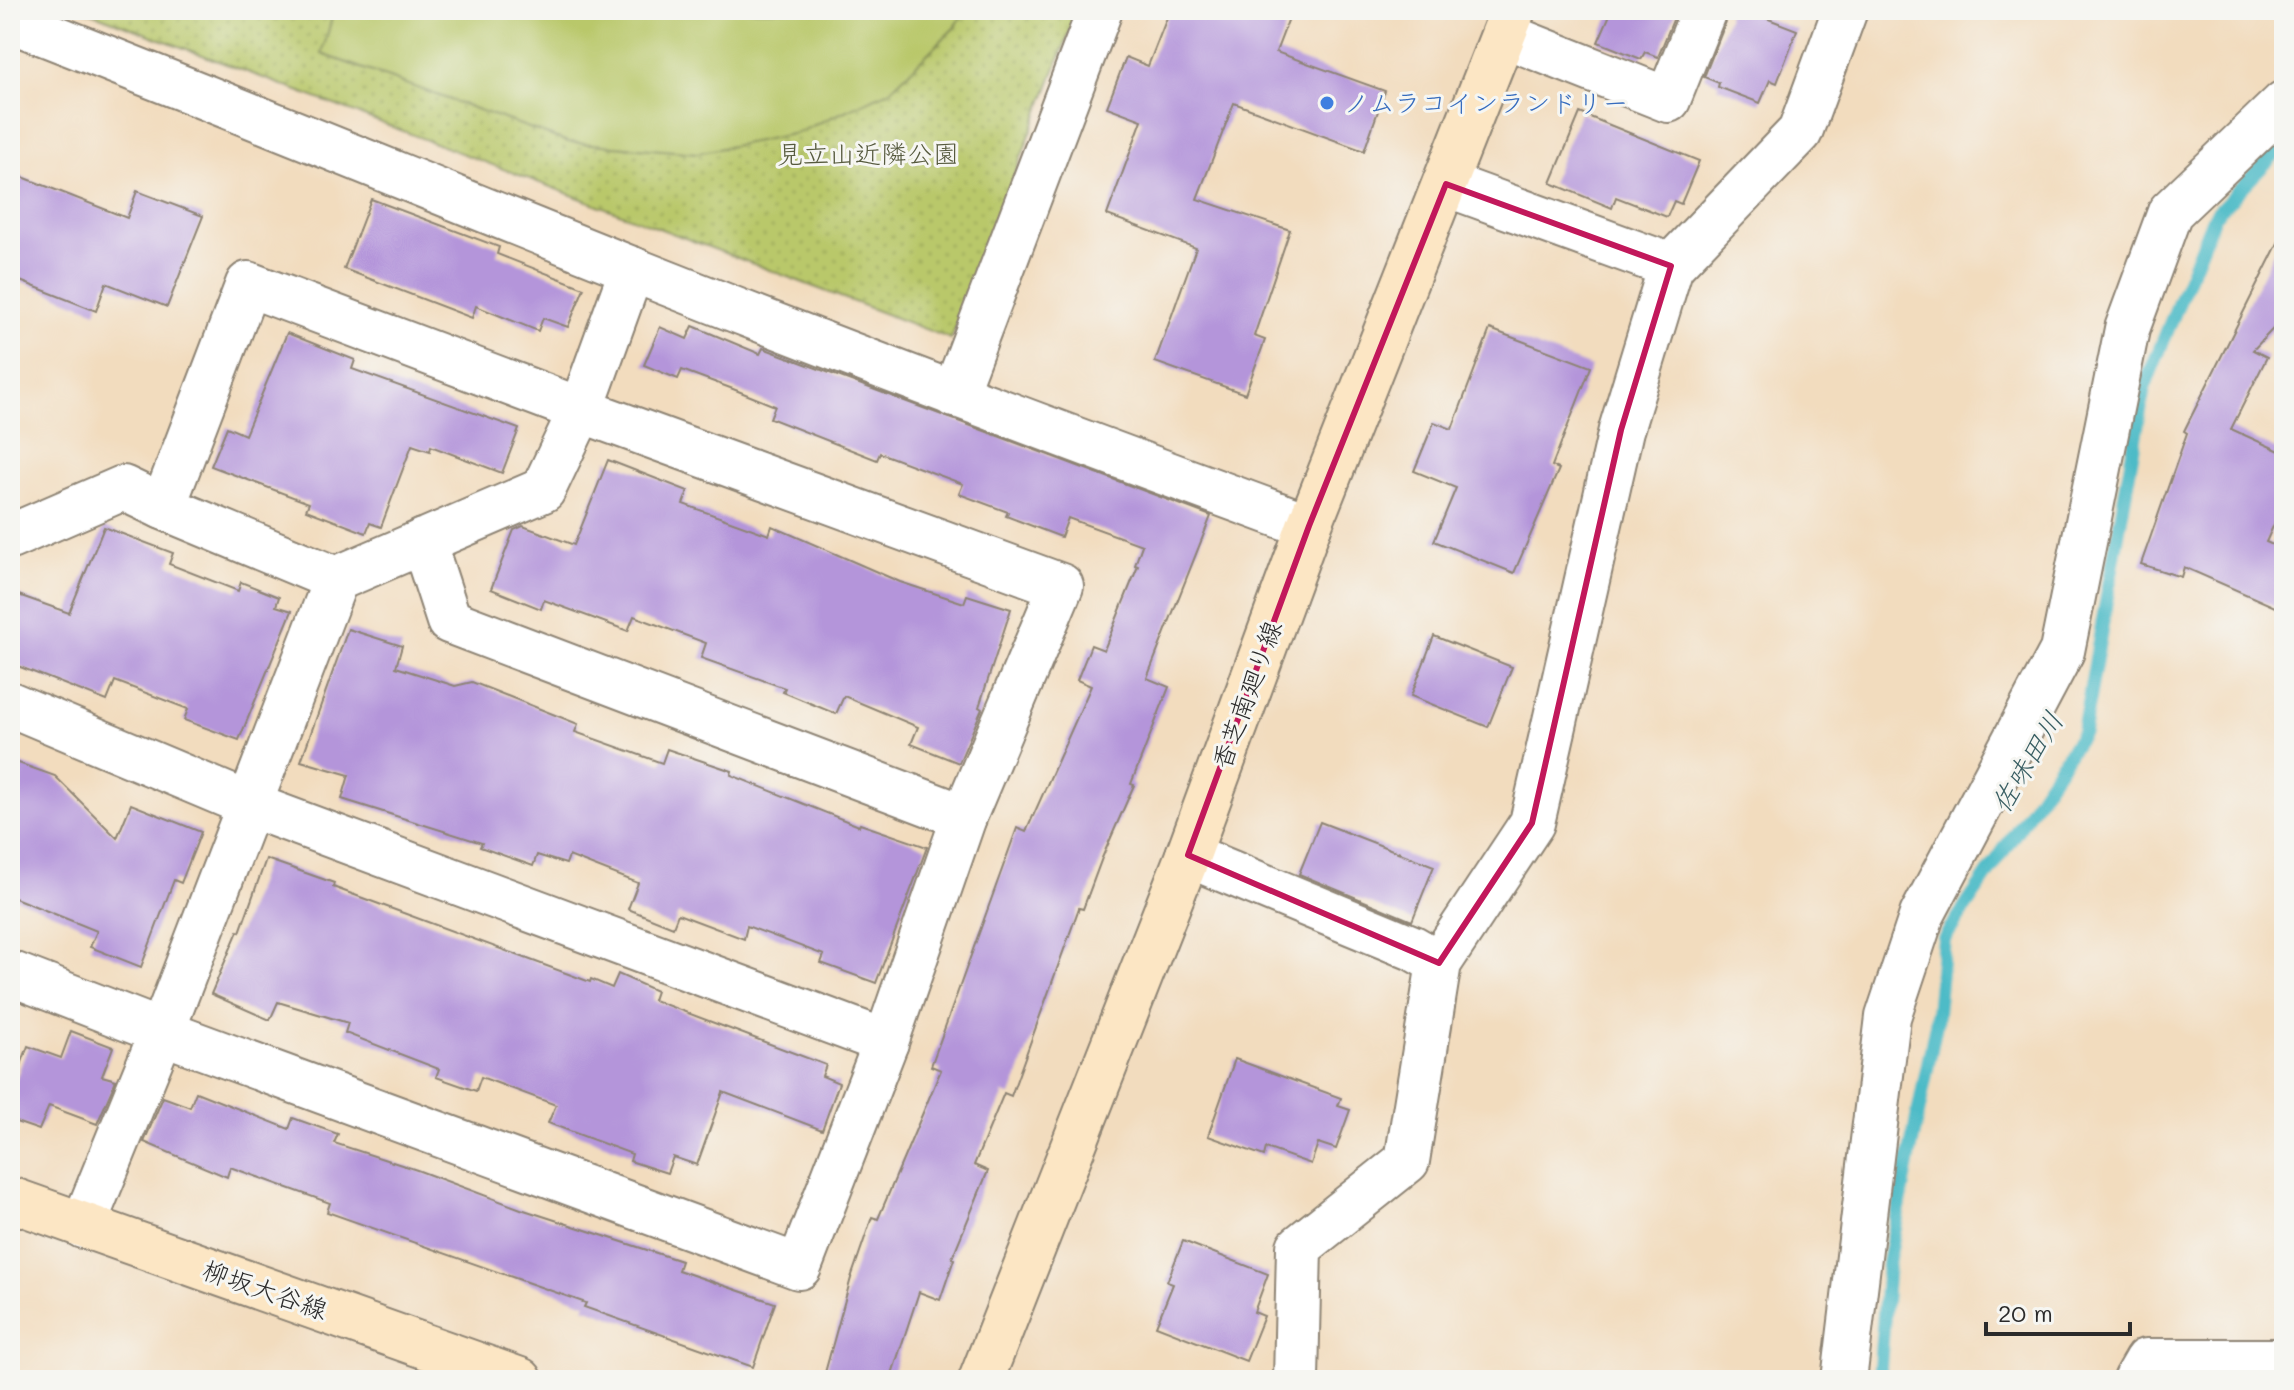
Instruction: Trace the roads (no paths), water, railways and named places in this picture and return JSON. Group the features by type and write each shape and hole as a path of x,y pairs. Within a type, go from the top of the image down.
{"street":[{"path":"954,395 1100,10"},
{"path":"1508,22 1668,100 1704,10"},
{"path":"1296,1380 1299,1247 1407,1161 1439,963 1532,823 1621,430 1671,266 1800,132 1845,10"},
{"path":"10,20 954,395 1309,526"},
{"name":"香芝南廻り線","path":"981,1380 1188,855 1309,526 1508,22"},
{"path":"1844,1380 1888,1017 1922,915 2062,651 2127,329 2170,212 2284,103"},
{"path":"1446,184 1671,266"},
{"path":"83,1226 162,1032 336,579 543,490 581,410 632,269"},
{"path":"10,973 799,1267 886,1042 964,817 1061,586 248,284 163,507"},
{"path":"10,537 123,488 336,579"},
{"path":"423,541 449,621 964,817"},
{"path":"10,704 250,805 886,1042"},
{"path":"1188,855 1413,948 1439,963"},
{"name":"柳坂大谷線","path":"10,1199 520,1380"},
{"path":"2135,1380 2146,1361 2284,1361"}],"waterway":[{"name":"佐味田川","path":"1879,1380 1888,1263 1936,1024 1944,939 2083,732 2144,388 2214,216 2284,144"}],"place":[{"name":"ノムラコインランドリー","path":"1327,103"}],"park label":[{"name":"見立山近隣公園","path":"868,154"}]}
